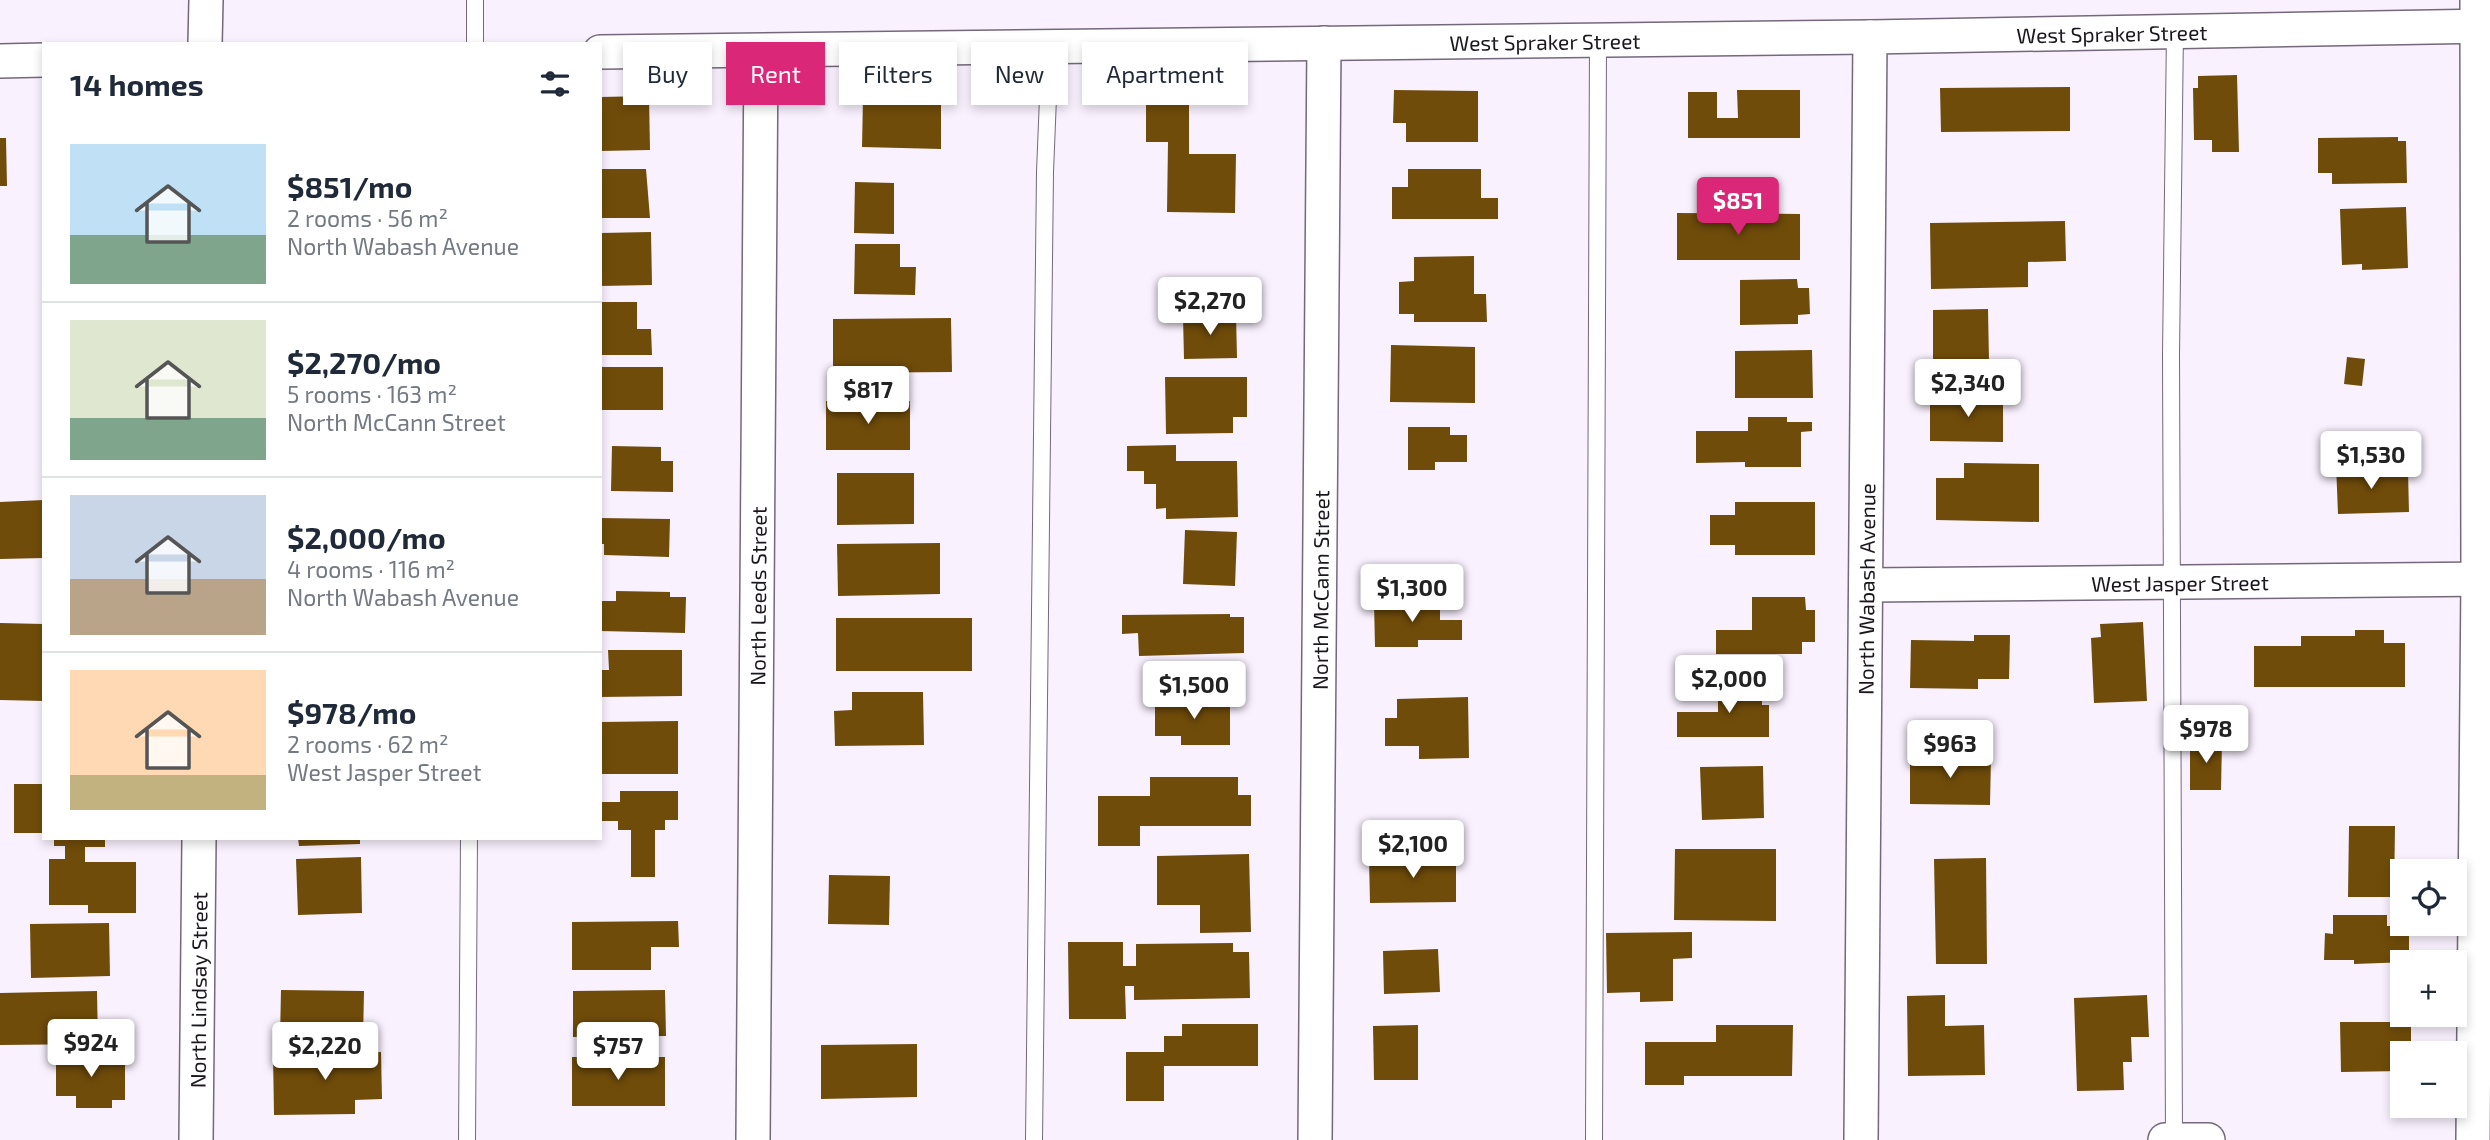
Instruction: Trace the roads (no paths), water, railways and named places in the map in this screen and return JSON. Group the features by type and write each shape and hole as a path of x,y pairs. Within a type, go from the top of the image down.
{"street":[{"path":"205,42 206,0"},
{"path":"2473,1140 2484,579 2481,17"},
{"name":"West Spraker Street","path":"1068,47 1870,37 2175,30 2481,17"},
{"name":"North Wabash Avenue","path":"1861,1140 1868,585 1870,37"},
{"name":"North McCann Street","path":"1315,1140 1324,43"},
{"name":"West Spraker Street","path":"825,50 971,48"},
{"name":"West Spraker Street","path":"602,52 726,51"},
{"path":"0,61 42,60"},
{"name":"North Leeds Street","path":"753,1140 761,105"},
{"name":"West Jasper Street","path":"1868,585 2484,579"},
{"name":"North Lindsay Street","path":"196,1140 199,840"},
{"path":"2165,1140 2208,1140"}],"lane":[{"path":"475,0 475,42"},
{"path":"2174,1140 2172,581 2175,30"},
{"path":"1594,1140 1598,39"},
{"path":"1034,1140 1048,105"},
{"path":"467,1140 469,840"}]}
